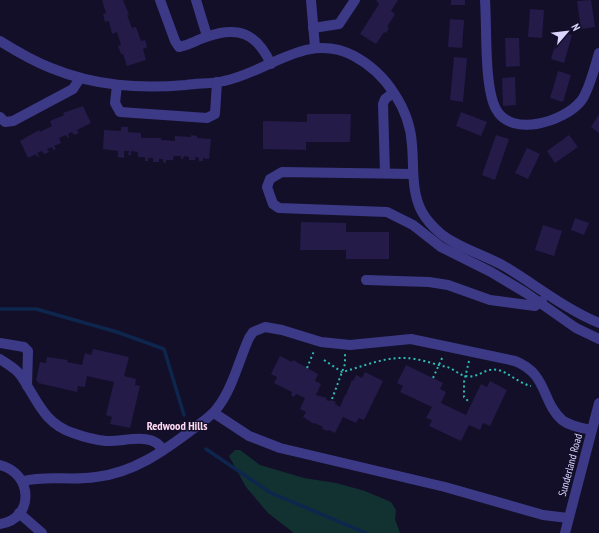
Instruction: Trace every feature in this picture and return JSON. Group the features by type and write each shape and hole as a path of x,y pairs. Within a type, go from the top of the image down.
{"street":[{"path":"160,0 175,41 179,47 207,36 220,33 239,32 255,39 264,49 271,64"},
{"path":"196,0 207,36"},
{"path":"311,0 315,47"},
{"path":"313,28 339,24 355,0"},
{"path":"485,0 489,84 492,100 499,114 511,122 531,124 551,121 578,105 586,91 599,53"},
{"path":"0,41 49,68 80,78 117,85 150,88 217,82 240,78 298,51 315,47 338,49 354,56 377,72 393,93 409,123 416,195 421,209 428,220 444,236 503,266 574,312 599,323"},
{"path":"0,117 5,122 12,121 73,89 80,78"},
{"path":"117,85 115,103 120,112 207,118 215,114 217,82"},
{"path":"386,173 383,104 393,93"},
{"path":"413,174 282,172 270,179 268,191 272,204 279,208 387,212 407,222 441,247 491,272 576,328 599,339"},
{"path":"407,222 421,209"},
{"path":"366,280 429,282 448,285 490,300 524,306 535,306 540,304 546,294"},
{"path":"23,481 37,477 83,479 111,474 143,462 163,450 214,413 225,397 249,338 253,332 265,327 282,330 321,342 350,345 411,339 515,361 523,365 534,374 552,406 563,420 576,427 591,430"},
{"path":"0,343 24,347 28,351 27,388"},
{"path":"0,359 20,374 33,399 52,421 72,433 107,441 148,439 159,443 163,450"},
{"name":"Sunderland Road","path":"565,533 599,403"},
{"path":"214,413 248,436 280,448 445,487 543,515 568,518"},
{"path":"0,465 10,468 23,481 26,490 25,501 19,513 9,521 0,524"},
{"path":"19,513 42,533"}],"path":[{"path":"400,354 401,358"},
{"path":"307,368 313,356"},
{"path":"324,360 342,372 391,359 401,358 450,368 466,376 475,377 488,370 496,370 532,387"},
{"path":"433,378 438,365 442,360"},
{"path":"332,399 345,364"},
{"path":"468,368 464,397 470,402"}],"green space":[{"path":"235,450 240,450 260,465 304,478 336,483 365,491 391,502 396,510 395,519 400,533 294,533 268,513 246,487 229,456"}],"building":[{"path":"102,0 123,0 132,28 136,27 141,41 145,40 147,47 143,49 146,60 127,66 123,54 121,54 118,46 121,45 117,32 112,34 109,21 105,22 103,14 106,13"},
{"path":"376,0 398,0 391,11 395,14 387,27 389,28 386,33 384,32 376,44 360,34 379,4"},
{"path":"451,0 465,0 465,5 451,5"},
{"path":"591,0 595,27 581,29 577,1"},
{"path":"530,9 544,10 542,38 528,37"},
{"path":"450,19 464,20 462,48 448,47"},
{"path":"559,32 572,35 564,63 551,59"},
{"path":"505,38 519,38 520,66 506,67"},
{"path":"454,57 467,58 463,102 450,100"},
{"path":"558,71 571,75 563,102 550,98"},
{"path":"515,77 516,105 503,106 502,78"},
{"path":"83,106 91,123 77,130 79,133 74,135 72,132 68,134 68,138 66,135 59,138 61,143 54,146 56,149 53,150 52,147 47,149 49,152 44,154 42,151 37,153 39,156 37,157 36,154 28,158 20,141 39,130 40,132 52,126 50,121 64,115 63,113"},
{"path":"461,112 487,122 481,136 456,126"},
{"path":"307,114 351,114 350,142 306,142 306,150 263,149 263,121 307,122"},
{"path":"599,114 599,133 591,127"},
{"path":"121,127 128,127 128,132 141,133 141,138 161,138 161,140 175,141 175,136 191,137 191,135 197,136 197,138 211,139 209,159 203,158 203,161 199,161 199,158 195,157 195,160 189,160 189,157 184,156 183,159 181,159 181,156 174,156 173,160 166,160 166,163 163,162 163,159 159,159 159,162 153,162 153,158 148,158 148,161 145,161 145,157 138,157 138,152 131,151 131,155 128,155 129,151 124,151 124,158 118,157 118,151 103,149 104,130 121,131"},
{"path":"496,135 509,139 495,180 482,175"},
{"path":"569,135 578,147 555,163 547,151"},
{"path":"527,148 540,154 528,179 515,173"},
{"path":"575,218 589,223 584,235 571,230"},
{"path":"301,222 346,223 346,232 389,232 389,259 346,259 346,250 300,250"},
{"path":"543,225 562,231 554,256 535,250"},
{"path":"93,349 129,357 124,376 136,379 135,385 140,386 130,428 110,424 112,417 106,415 114,382 87,376 85,387 78,386 77,392 38,383 38,381 36,381 40,362 46,363 47,357 68,360 67,362 82,365 85,353 91,355"},
{"path":"280,356 292,362 293,360 318,374 315,381 321,384 316,395 327,398 326,400 336,402 335,404 340,407 352,380 353,381 356,375 362,378 365,372 383,381 364,420 359,418 356,423 343,417 335,433 322,429 323,427 315,423 314,424 303,417 306,412 300,409 305,398 296,394 294,397 291,395 292,392 274,383 277,377 271,374"},
{"path":"406,365 443,383 440,389 446,392 441,403 466,415 481,384 487,387 490,381 507,390 490,426 483,423 480,430 469,425 461,441 429,426 432,420 426,418 432,407 400,392 403,386 397,383"}],"waterway":[{"path":"0,309 36,309 117,332 164,349 184,415"},
{"path":"206,449 271,493 366,533"}],"district":[{"name":"Redwood Hills","path":"177,425"}]}
